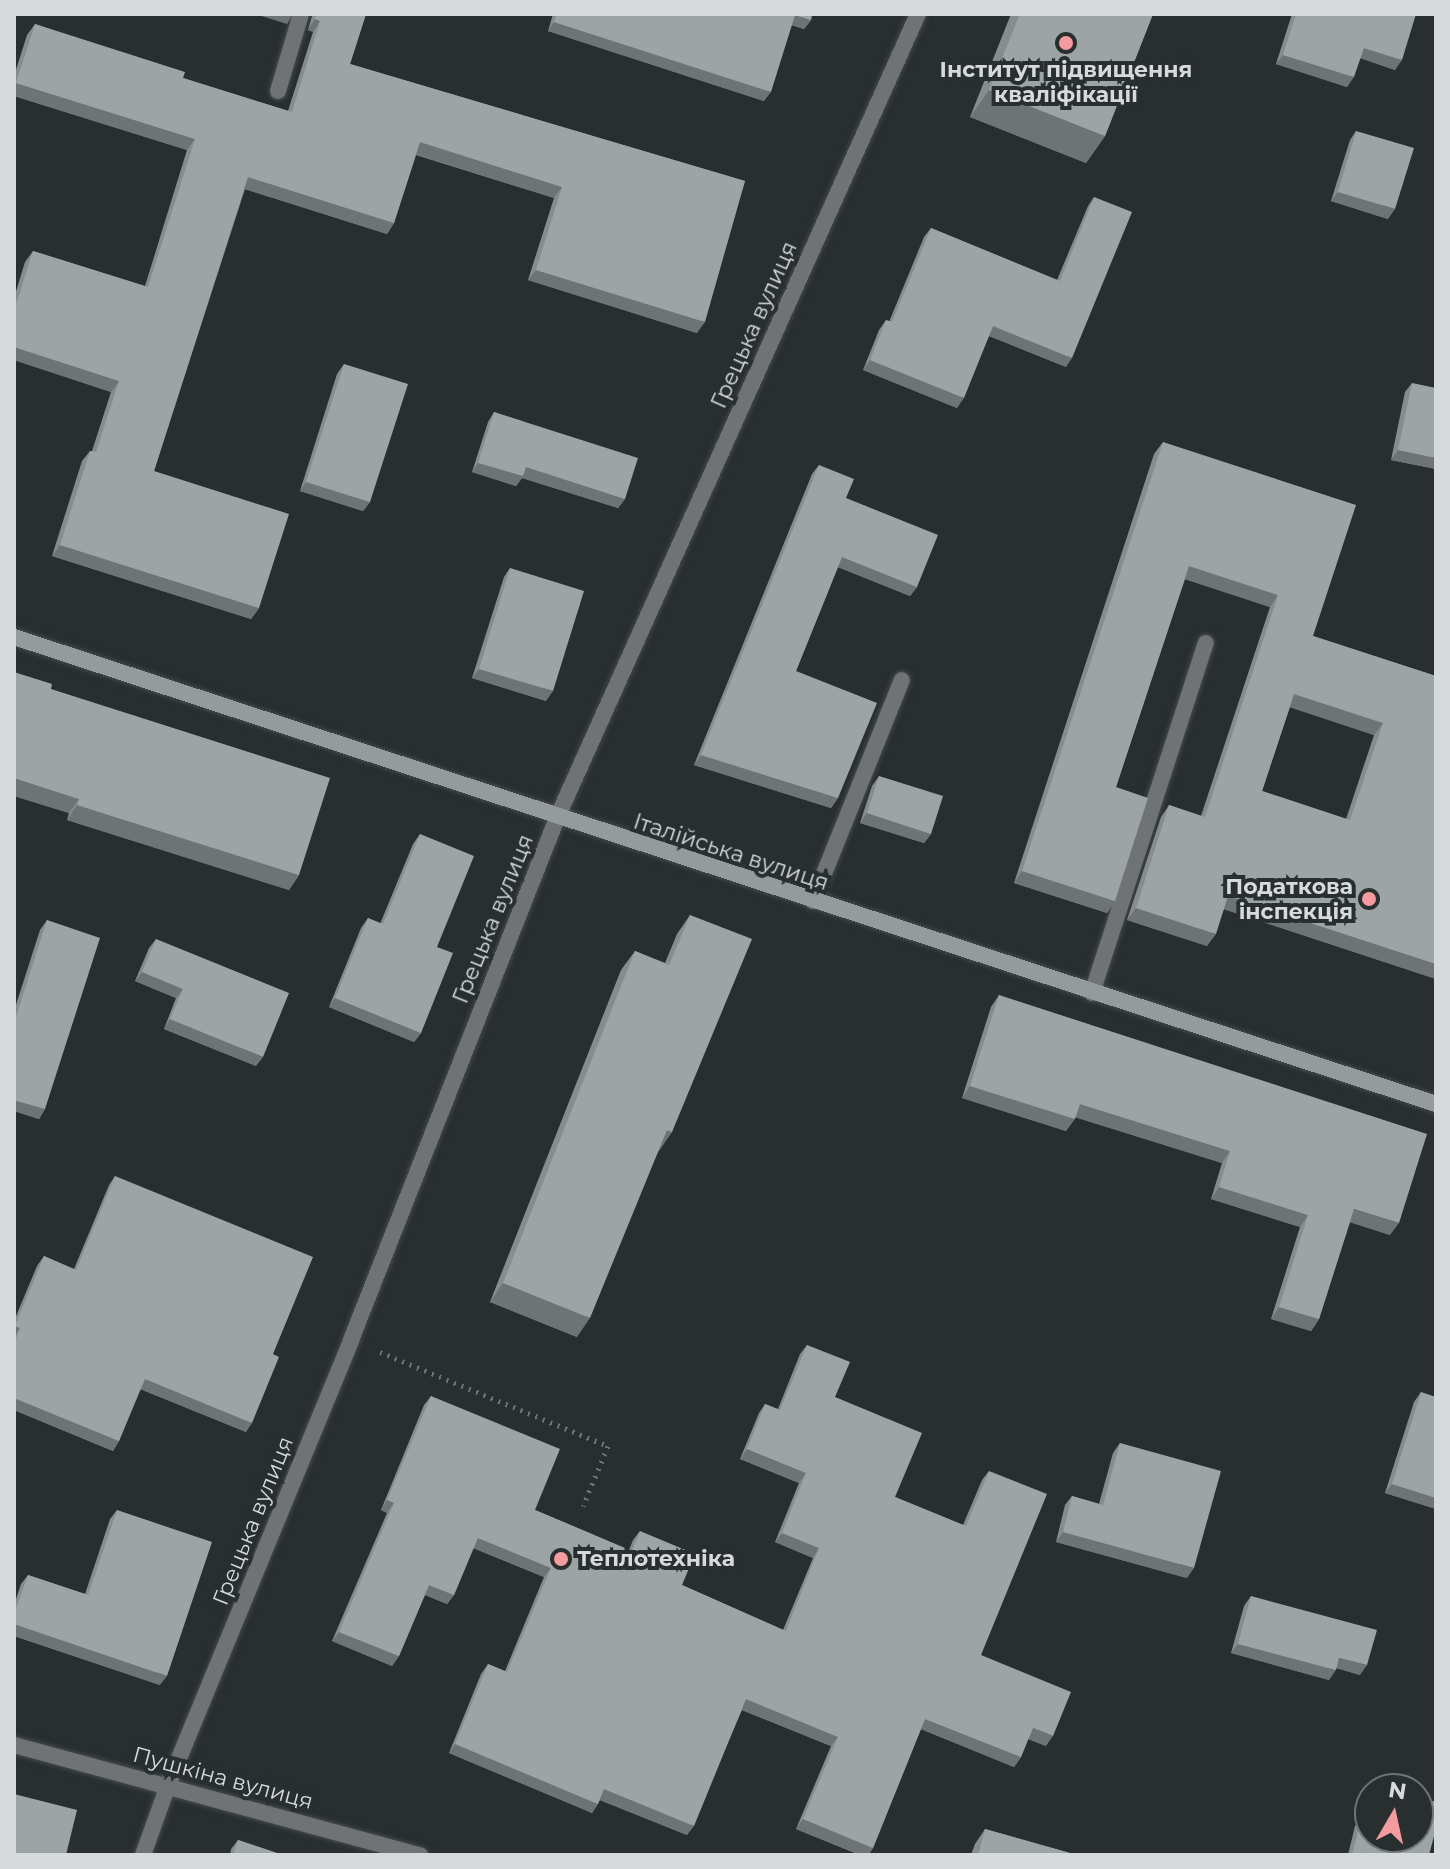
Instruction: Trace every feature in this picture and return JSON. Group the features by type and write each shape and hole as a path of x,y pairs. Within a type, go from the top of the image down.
{"street":[{"path":"278,91 301,14"},
{"name":"Грецька вулиця","path":"143,1855 168,1785 351,1340 557,818 918,14"},
{"name":"Італійська вулиця","path":"14,637 557,818 1436,1104"},
{"path":"1092,993 1206,643"},
{"path":"813,901 902,680"},
{"name":"Пушкіна вулиця","path":"14,1745 420,1855"}],"path":[{"path":"351,1340 608,1446 583,1506"}],"building":[{"path":"317,14 366,14 350,64 745,181 705,322 536,270 562,187 420,142 394,223 248,177 154,471 289,514 259,608 60,545 90,451 96,452 119,381 14,347 14,311 33,251 148,287 195,139 16,83 35,24 185,72 183,78 292,112 320,21 315,19"},
{"path":"557,14 812,14 811,20 795,15 771,92 554,22"},
{"path":"1020,14 1153,14 1105,136 989,90"},
{"path":"1296,14 1416,14 1402,60 1364,48 1354,77 1283,55"},
{"path":"1356,131 1414,148 1395,209 1338,192"},
{"path":"1094,197 1132,212 1072,358 993,326 964,398 870,360 886,320 892,322 931,228 1060,281"},
{"path":"344,364 408,384 370,502 306,482"},
{"path":"1412,383 1436,388 1436,458 1398,450"},
{"path":"494,412 638,458 625,499 526,467 523,476 478,463"},
{"path":"1163,442 1356,505 1313,636 1436,676 1436,964 1228,896 1216,934 1136,908 1169,805 1205,817 1278,595 1189,566 1116,787 1148,798 1115,901 1022,871","holes":["1294,694 1383,723 1350,820 1262,791"]},
{"path":"819,465 854,479 846,498 938,535 917,587 842,557 796,671 877,703 838,798 701,755"},
{"path":"510,568 584,591 553,691 479,669"},
{"path":"14,672 52,684 51,689 330,778 299,875 77,805 79,799 14,778"},
{"path":"879,776 943,796 931,834 867,813"},
{"path":"420,834 474,856 437,947 453,953 421,1033 335,998 368,918 383,924"},
{"path":"690,915 752,939 672,1132 667,1130 590,1318 503,1283 635,951 669,965"},
{"path":"47,920 100,938 45,1109 14,1100 14,1023"},
{"path":"156,939 289,993 263,1057 170,1019 183,989 142,972"},
{"path":"999,995 1427,1134 1399,1223 1354,1209 1319,1319 1279,1307 1308,1215 1219,1187 1230,1151 1080,1104 1075,1119 970,1086"},
{"path":"115,1176 313,1257 273,1354 279,1357 252,1423 145,1379 119,1441 14,1398 14,1344 20,1328 15,1326 44,1256 76,1270"},
{"path":"807,1345 850,1362 835,1397 922,1433 895,1497 966,1526 989,1471 1047,1494 981,1655 1071,1692 1053,1736 1033,1728 1021,1757 925,1719 873,1848 803,1819 838,1737 746,1699 694,1826 604,1789 598,1804 455,1744 488,1664 507,1672 551,1568 478,1538 454,1595 429,1585 399,1656 339,1632 394,1503 387,1500 431,1396 560,1449 535,1510 632,1551 640,1531 695,1554 682,1585 786,1631 819,1548 782,1533 806,1473 747,1449 765,1404 780,1410"},
{"path":"1421,1392 1436,1397 1436,1498 1392,1484"},
{"path":"1120,1443 1221,1471 1194,1568 1063,1532 1072,1496 1103,1505"},
{"path":"117,1510 212,1542 167,1676 14,1624 14,1614 28,1575 88,1595"},
{"path":"1251,1596 1377,1630 1367,1665 1339,1658 1336,1670 1238,1644"},
{"path":"14,1794 77,1810 66,1855 14,1855"},
{"path":"1434,1801 1436,1802 1434,1836"},
{"path":"985,1829 1077,1855 978,1855"},
{"path":"238,1840 283,1855 233,1855"},
{"path":"1354,1847 1354,1853 1430,1853 1429,1855 1352,1855"}],"place":[{"name":"Інститут підвищення кваліфікації","path":"1066,43"},
{"name":"Податкова інспекція","path":"1369,899"},
{"name":"Теплотехніка","path":"561,1559"}]}
